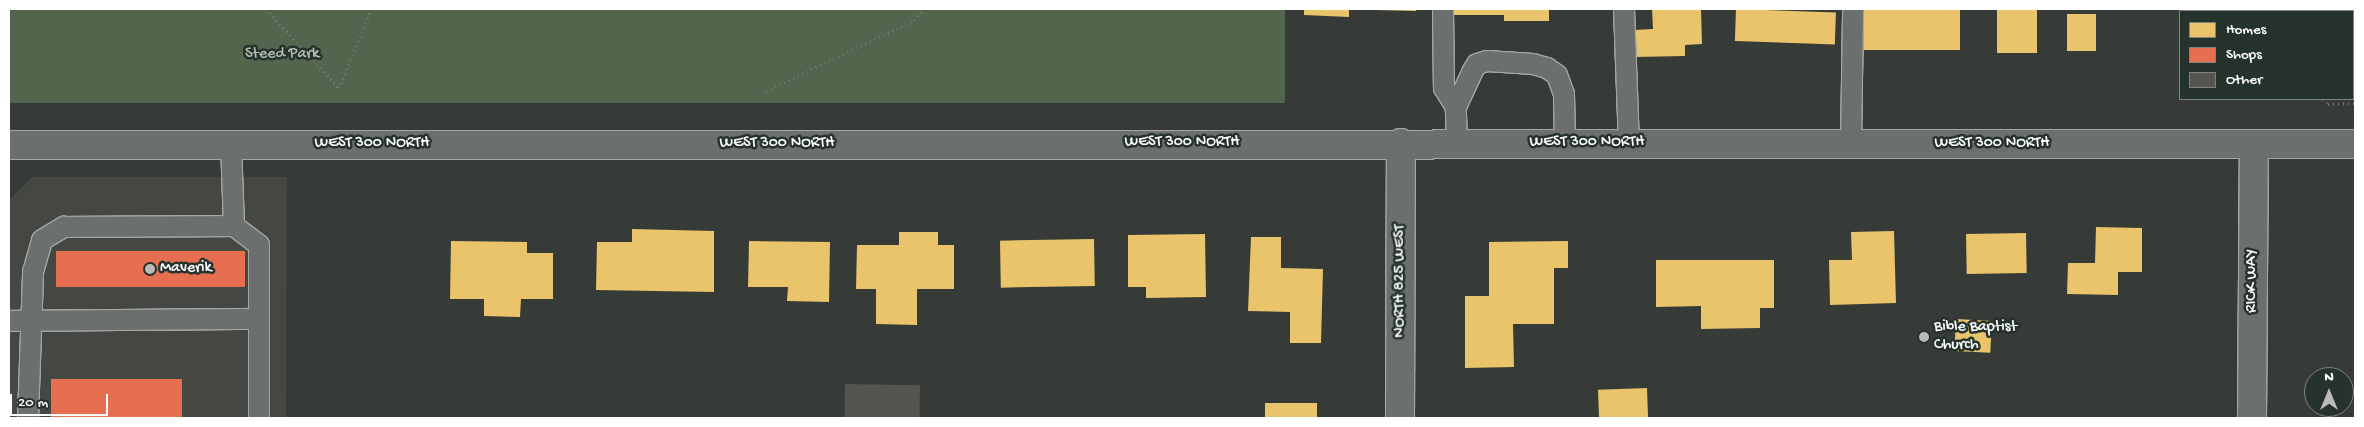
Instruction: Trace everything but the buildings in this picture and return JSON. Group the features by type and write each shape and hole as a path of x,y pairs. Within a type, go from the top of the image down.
{"main road":[{"name":"NORTH 825 WEST","path":"1400,418 1401,143"},
{"name":"RICK WAY","path":"2252,418 2254,144"},
{"name":"WEST 300 NORTH","path":"9,145 2355,144"}],"lane":[{"path":"1443,9 1444,88 1456,108"},
{"path":"1624,9 1628,143"},
{"path":"1851,143 1853,9"},
{"path":"1457,143 1456,108 1477,64 1503,61 1547,68 1563,86 1565,143"},
{"path":"231,144 234,226"},
{"path":"28,418 29,321 33,272 42,240 64,227 234,226 259,245 259,418"},
{"path":"9,322 260,319"}],"path":[{"path":"266,9 339,88 371,9"},
{"path":"766,91 914,20 923,9"},
{"path":"2324,100 2328,104 2355,103"}],"shaded area":[{"path":"32,177 287,177 286,418 9,418 9,200"}],"green space":[{"name":"Steed Park","path":"9,9 1285,9 1285,103 9,103"}],"place":[{"name":"Maverik","path":"150,269"},
{"name":"Bible Baptist Church","path":"1924,337"}]}
